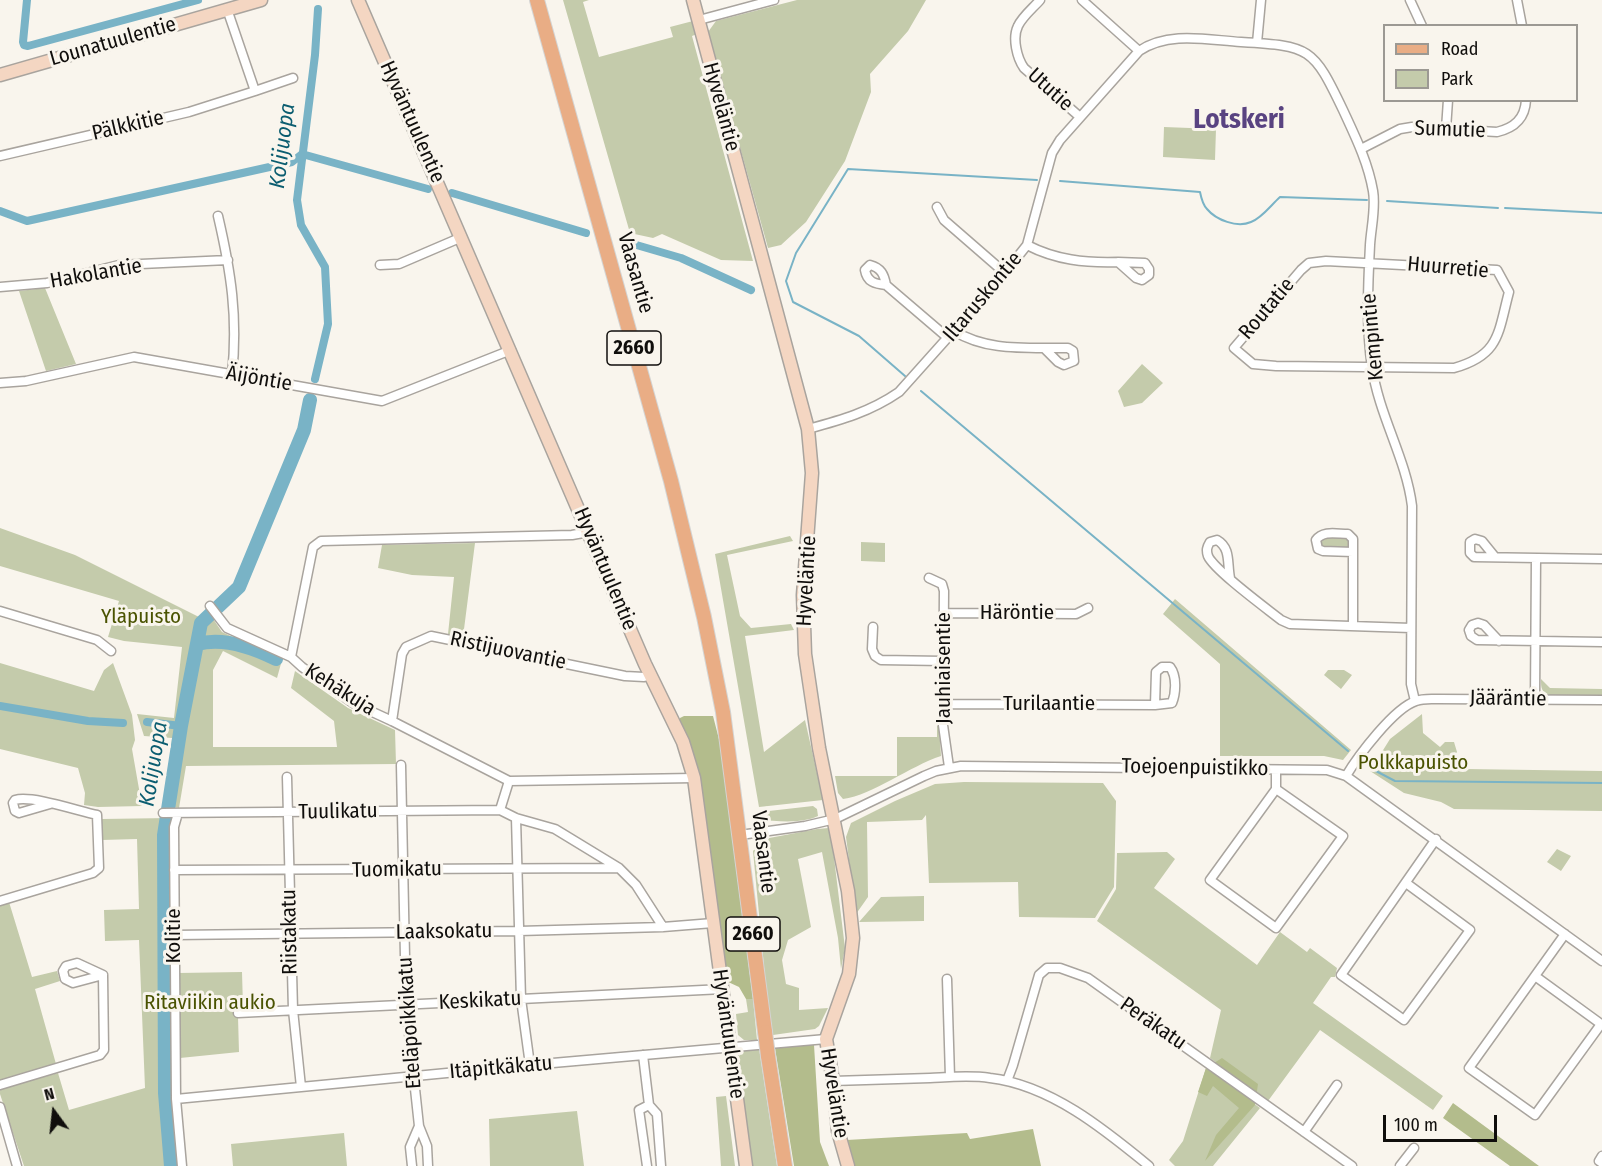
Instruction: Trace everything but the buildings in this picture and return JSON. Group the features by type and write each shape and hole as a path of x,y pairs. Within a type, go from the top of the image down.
{"main road":[{"name":"Vaasantie","path":"537,0 682,522 704,617 723,712 768,1056 785,1166"}],"street":[{"name":"Lounatuulentie","path":"0,75 261,0"},
{"name":"Hyväntuulentie","path":"358,0 651,675 683,742 694,778 746,1166"},
{"name":"Hyveläntie","path":"693,0 808,429 812,473 803,595 803,630 812,707 850,899 853,938 849,974 825,1039 833,1082 838,1131 848,1166"},
{"path":"699,20 774,0"},
{"name":"Ututie","path":"1040,0 1016,30 1019,61 1080,117"},
{"path":"1082,0 1139,51"},
{"path":"1257,43 1261,0"},
{"path":"1410,0 1421,24"},
{"path":"1517,0 1522,24"},
{"path":"227,9 255,91"},
{"name":"Kempintie","path":"1139,51 1154,42 1173,39 1292,46 1307,53 1316,61 1326,76 1361,149 1374,194 1368,302 1371,367 1388,425 1406,471 1412,506 1411,684 1415,701"},
{"name":"Iltaruskontie","path":"808,429 861,414 882,404 899,392 1005,273 1027,245 1052,153 1080,117 1139,51"},
{"name":"Pälkkitie","path":"0,156 189,112 293,78"},
{"path":"1446,129 1448,102"},
{"name":"Sumutie","path":"1361,149 1400,129 1412,127 1497,132 1508,129 1524,115 1526,102"},
{"path":"937,207 944,220 1005,273"},
{"path":"218,216 233,294 235,345 232,375"},
{"path":"380,265 399,264 462,237"},
{"path":"1027,245 1077,262 1118,262"},
{"name":"Hakolantie","path":"0,287 47,283 119,265 228,260"},
{"name":"Huurretie","path":"1369,262 1497,270 1509,292 1496,343 1484,355 1471,363 1454,368 1371,367"},
{"name":"Routatie","path":"1369,262 1309,263 1234,348 1253,364 1371,367"},
{"path":"886,285 948,338"},
{"path":"954,331 989,345 1008,348 1044,348"},
{"name":"Äijöntie","path":"0,382 26,381 134,357 382,401 511,350"},
{"name":"Kehäkuja","path":"589,532 572,535 321,541 313,547 291,657 353,704 392,721 509,781 694,778"},
{"path":"1353,552 1353,626"},
{"path":"1495,557 1602,559"},
{"path":"1535,700 1536,558"},
{"name":"Jauhiaisentie","path":"929,578 942,584 945,613 944,741 949,767"},
{"path":"1230,578 1281,620 1290,624 1411,628"},
{"path":"210,606 227,628 291,657"},
{"name":"Häröntie","path":"945,613 1076,614 1088,608"},
{"path":"0,611 97,640 111,651"},
{"path":"873,627 872,649 875,656 881,660 943,661"},
{"name":"Ristijuovantie","path":"392,721 402,654 406,647 431,636 625,676 651,675"},
{"path":"1499,641 1600,641"},
{"path":"1162,667 1170,667 1174,673 1174,698 1172,703 1155,705 1156,672 1162,667"},
{"name":"Jääräntie","path":"1415,701 1439,699 1602,700"},
{"path":"1346,776 1394,715 1415,701"},
{"name":"Turilaantie","path":"944,704 1155,705"},
{"name":"Eteläpoikkikatu","path":"401,765 406,1005 419,1126 427,1146 428,1166"},
{"name":"Toejoenpuistikko","path":"740,835 805,826 835,819 924,776 949,767 1327,770 1346,776 1602,961"},
{"path":"1276,770 1276,789 1210,880 1276,928 1342,836 1276,789"},
{"name":"Riistakatu","path":"287,777 292,1010 301,1088"},
{"path":"509,781 500,810 516,818 555,829 619,868 636,885 663,927"},
{"path":"0,901 93,873 99,868 97,815 50,804"},
{"name":"Tuulikatu","path":"163,813 500,810"},
{"name":"Kolitie","path":"177,814 174,827 176,1099 182,1166"},
{"path":"516,818 521,999 530,1065"},
{"path":"1406,883 1470,930 1404,1020 1341,975 1436,839"},
{"name":"Tuomikatu","path":"174,870 619,868"},
{"name":"Laaksokatu","path":"174,935 519,931 663,927 713,923"},
{"path":"1536,976 1601,1024 1535,1115 1469,1068 1565,934"},
{"name":"Peräkatu","path":"1006,1081 1013,1065 1039,975 1047,968 1060,968 1088,978 1352,1166"},
{"path":"0,1085 100,1055 104,1050 103,975"},
{"path":"947,979 950,1077"},
{"name":"Keskikatu","path":"238,1013 723,989"},
{"name":"Itäpitkäkatu","path":"176,1099 825,1039"},
{"path":"643,1055 649,1105 657,1114 661,1166"},
{"path":"833,1082 968,1076 1006,1081 1032,1089 1061,1104 1109,1133 1149,1166"},
{"path":"1304,1132 1338,1085"},
{"path":"647,1166 639,1110 649,1105"},
{"path":"0,1107 17,1166"},
{"name":"Eteläpoikkikatu","path":"412,1166 410,1147 419,1126"},
{"path":"1400,1166 1414,1148"},
{"path":"1602,1156 1599,1161 1602,1163"}],"green space":[{"path":"563,0 589,0 583,2 599,57 673,37 670,27 693,21 697,34 692,36 753,261 721,260 662,234 653,238 630,233"},
{"path":"797,0 926,0 908,31 870,74 871,92 845,161 806,222 781,245 768,248 708,32 716,21"},
{"path":"1164,127 1216,129 1215,160 1163,157"},
{"path":"45,288 76,364 46,371 19,291"},
{"path":"1142,364 1163,383 1142,403 1124,407 1118,391"},
{"name":"Yläpuisto","path":"0,528 75,555 199,617 207,610 222,632 282,660 277,678 223,651 213,670 213,747 337,747 334,721 291,688 295,671 348,708 395,730 396,764 186,766 179,808 166,806 172,738 144,736 137,714 174,718 182,647 124,641 108,637 119,601 0,566"},
{"path":"790,536 793,541 727,555 740,616 751,628 791,624 794,630 745,636 764,752 805,720 823,800 759,807 715,554"},
{"path":"1324,537 1349,539 1349,546 1335,549 1321,546 1320,543"},
{"path":"861,542 885,543 885,562 861,561"},
{"path":"475,543 463,637 448,634 454,577 412,575 378,568 382,545"},
{"path":"1175,599 1351,750 1343,760 1324,756 1220,756 1220,664 1163,614"},
{"path":"0,663 94,691 104,670 113,663 132,715 135,740 132,749 142,806 84,805 85,793 78,768 0,749"},
{"path":"1328,670 1344,670 1352,675 1341,689 1324,675"},
{"path":"1541,679 1550,688 1602,689 1602,695 1550,695 1542,689"},
{"name":"Polkkapuisto","path":"1422,714 1423,733 1440,747 1445,742 1454,742 1457,752 1453,758 1466,769 1602,771 1602,811 1454,809 1441,802 1404,793 1370,771 1390,739"},
{"path":"684,716 713,716 720,743 753,999 746,999 739,987 726,981 699,770 679,722"},
{"path":"937,726 939,726 941,756 867,792 843,799 838,793 835,776 897,776 897,737 937,737"},
{"path":"964,782 1103,783 1116,801 1114,887 1095,918 1019,917 1018,882 929,883 926,815 922,820 867,822 868,897 856,914 846,837 851,823 935,784"},
{"path":"813,806 817,809 818,816 811,819 759,820 758,813 760,812"},
{"path":"170,818 169,1039 177,1166 24,1166 0,1089 58,1073 69,1110 145,1088 139,940 105,941 104,910 139,909 137,839 102,840 102,819"},
{"path":"829,828 845,948 841,969 838,938 822,852 798,859 811,927 788,940 782,960 786,984 799,988 799,1010 828,1008 819,1026 815,1029 773,1035 766,988 753,851 764,839"},
{"path":"1557,849 1571,856 1561,871 1547,862"},
{"path":"1167,852 1175,859 1154,888 1257,965 1280,932 1307,952 1310,948 1337,968 1335,977 1331,977 1313,1003 1443,1096 1433,1110 1320,1030 1268,1101 1210,1058 1221,1010 1097,921 1116,889 1117,853"},
{"path":"924,896 924,921 859,922 881,897"},
{"path":"9,902 32,977 57,971 60,981 35,989 56,1064 0,1080 0,905"},
{"name":"Ritaviikin aukio","path":"242,972 243,1007 238,1017 239,1052 180,1058 178,973"},
{"path":"746,999 753,999 757,1040 744,1040 738,1035 736,1014 748,1012"},
{"path":"814,1045 820,1142 829,1166 794,1166 775,1048"},
{"path":"759,1048 777,1166 751,1166 738,1058 742,1051"},
{"path":"1222,1058 1258,1084 1255,1105 1205,1161 1216,1135 1239,1108 1213,1086 1207,1096 1198,1092 1206,1068"},
{"path":"1206,1068 1260,1108 1213,1166 1175,1166 1169,1160 1183,1141"},
{"path":"726,1096 735,1166 721,1166 716,1097"},
{"path":"1453,1103 1539,1166 1510,1166 1443,1118"},
{"path":"577,1111 584,1166 490,1166 489,1119"},
{"path":"1033,1129 1041,1166 855,1166 847,1140 967,1133 970,1139"},
{"path":"344,1133 347,1166 233,1166 231,1144"}],"waterway":[{"path":"27,0 23,42 28,46 198,0"},
{"name":"Kolijuopa","path":"315,379 328,324 325,267 301,225 297,200 315,55 318,9"},
{"path":"0,211 27,221 292,162 302,154 428,189"},
{"path":"905,376 859,336 793,302 786,281 796,253 848,169 1037,180"},
{"path":"1060,181 1200,192 1204,205 1211,213 1221,220 1239,224 1259,218 1280,197 1367,200"},
{"name":"Kolijuopa","path":"452,193 586,233"},
{"path":"1387,201 1498,208"},
{"path":"1505,208 1602,213"},
{"name":"Kolijuopa","path":"633,244 681,258 751,290"},
{"path":"921,391 1348,751"},
{"name":"Kolijuopa","path":"171,1166 165,1093 164,835 181,726 201,623 239,587 304,430 310,400"},
{"path":"197,644 207,642 237,644 276,659"},
{"path":"0,706 88,721 123,723"},
{"path":"147,722 181,726"},
{"path":"1374,770 1395,781 1602,783"}],"district":[{"name":"Lotskeri","path":"1239,120"}]}
